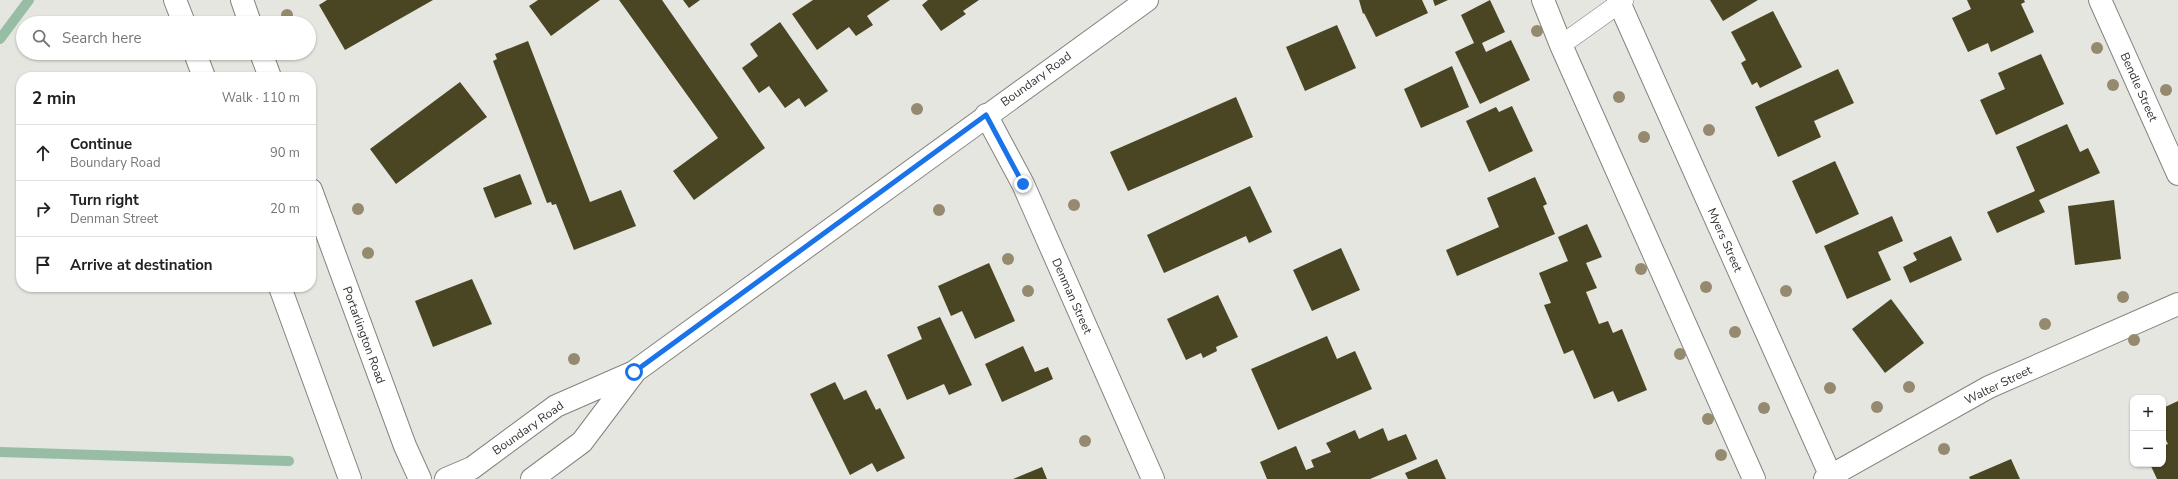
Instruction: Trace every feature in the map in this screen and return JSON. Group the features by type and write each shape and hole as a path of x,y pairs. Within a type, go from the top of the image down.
{"street":[{"path":"175,0 181,16"},
{"path":"242,0 248,16"},
{"name":"Boundary Road","path":"446,479 472,468 556,406 634,372 986,115 1147,0"},
{"path":"1543,0 1561,45 1754,479"},
{"name":"Bendle Street","path":"2100,0 2178,174"},
{"name":"Myers Street","path":"1620,1 1829,478"},
{"path":"198,60 202,72"},
{"path":"264,60 268,72"},
{"name":"Denman Street","path":"986,115 1023,184 1153,479"},
{"name":"Portarlington Road","path":"316,204 405,446 420,479"},
{"path":"282,292 350,479"},
{"name":"Walter Street","path":"1829,478 1988,387 2178,304"},
{"name":"Boundary Road","path":"532,479 582,442 634,372"}],"lane":[{"path":"1561,45 1620,1"}],"building":[{"path":"327,0 433,0 345,50 319,5"},
{"path":"538,0 600,0 551,36 529,6"},
{"path":"619,0 662,0 765,148 694,200 673,171 718,138"},
{"path":"683,0 700,0 689,8"},
{"path":"813,0 890,0 867,16 873,25 856,36 849,27 817,50 792,14"},
{"path":"928,0 979,0 963,11 966,14 941,31 922,5"},
{"path":"1359,0 1422,0 1428,13 1376,37 1364,13 1363,14"},
{"path":"1433,0 1448,0 1435,6"},
{"path":"1490,0 1505,32 1482,43 1486,52 1511,40 1530,80 1480,104 1455,52 1474,43 1461,15"},
{"path":"1710,0 1758,0 1723,21"},
{"path":"1967,0 2024,0 2025,2 2021,4 2034,32 1991,52 1988,43 1968,52 1952,18 1971,9"},
{"path":"1773,11 1802,67 1760,88 1757,82 1752,85 1741,63 1746,60 1731,32"},
{"path":"780,22 828,91 805,107 799,98 785,108 769,86 759,93 742,68 758,56 750,44"},
{"path":"1337,25 1356,68 1305,91 1286,47"},
{"path":"528,41 590,202 621,190 636,226 574,250 556,204 552,205 551,202 547,203 493,61 497,59 495,54"},
{"path":"2041,54 2064,104 1996,135 1980,100 2005,89 1998,73"},
{"path":"1452,66 1469,107 1421,128 1404,89"},
{"path":"1838,69 1854,103 1814,121 1821,137 1778,157 1755,107"},
{"path":"460,82 487,117 396,184 370,149"},
{"path":"1236,97 1253,137 1128,191 1110,152"},
{"path":"1512,106 1533,151 1489,172 1466,121 1496,107 1499,112"},
{"path":"2067,124 2080,152 2088,148 2100,173 2039,200 2045,212 1997,233 1987,212 2035,191 2016,147"},
{"path":"1835,161 1859,214 1816,234 1792,181"},
{"path":"520,174 532,204 495,218 483,188"},
{"path":"1535,177 1547,204 1543,206 1555,234 1457,276 1446,250 1499,227 1487,198"},
{"path":"1250,186 1272,232 1249,243 1246,236 1164,273 1147,235"},
{"path":"2114,200 2121,259 2075,265 2068,206"},
{"path":"1892,216 1903,241 1878,252 1891,280 1847,299 1824,246"},
{"path":"1587,224 1602,257 1586,263 1597,288 1586,292 1599,324 1608,321 1613,333 1622,329 1647,390 1618,402 1613,391 1594,399 1573,350 1564,354 1544,305 1551,303 1539,273 1568,261 1558,237"},
{"path":"1951,236 1962,260 1910,283 1903,267 1917,260 1913,253"},
{"path":"1341,248 1360,290 1312,311 1293,270"},
{"path":"989,263 1015,321 975,339 962,311 951,316 938,286"},
{"path":"472,279 492,324 433,347 415,301"},
{"path":"1218,295 1238,337 1216,347 1217,351 1203,358 1201,353 1186,360 1167,319"},
{"path":"1891,299 1924,343 1885,373 1852,329"},
{"path":"940,317 972,385 949,395 944,384 907,400 887,355 922,339 917,327"},
{"path":"1327,336 1337,359 1355,351 1372,389 1278,430 1251,369"},
{"path":"1023,346 1035,372 1048,367 1053,379 1002,402 985,364"},
{"path":"835,382 844,400 866,390 876,410 880,408 905,458 877,472 872,463 850,475 810,394"},
{"path":"2178,401 2178,479 2157,479 2151,467 2166,467 2166,445 2168,444 2166,440 2166,407"},
{"path":"1383,428 1388,441 1406,434 1417,459 1370,479 1267,479 1260,462 1296,446 1306,470 1314,467 1311,460 1331,452 1326,443 1355,430 1359,439"},
{"path":"1437,459 1446,479 1408,479 1405,473"},
{"path":"2011,459 2020,479 1970,479 1969,477"},
{"path":"1042,467 1047,479 1013,479"}],"waterway":[{"path":"17,16 29,0"},
{"path":"0,39 16,17"},
{"path":"0,452 289,461"}],"route":[{"path":"634,372 986,115 1023,184"}]}
